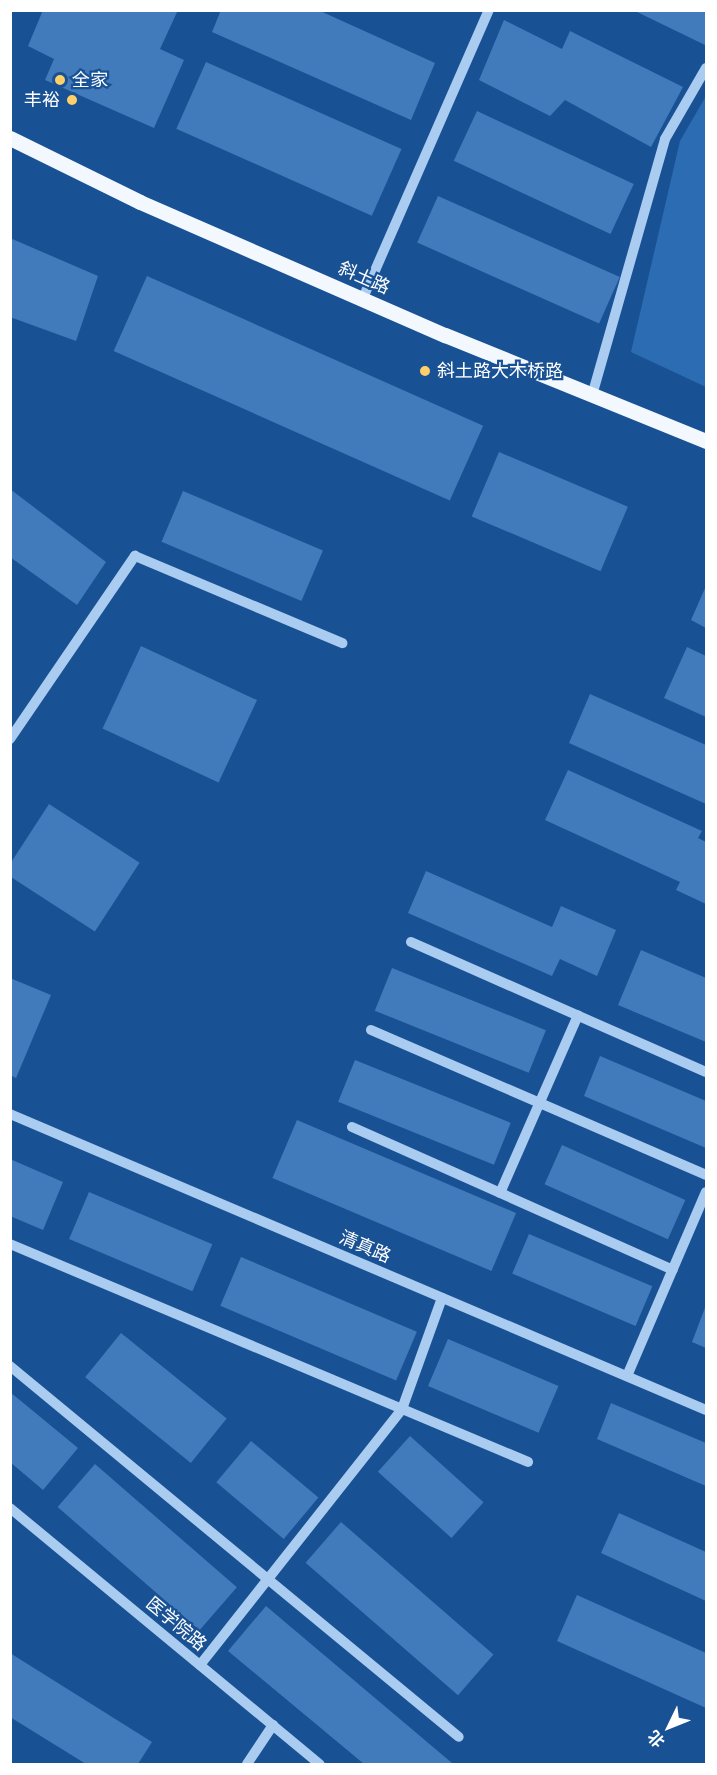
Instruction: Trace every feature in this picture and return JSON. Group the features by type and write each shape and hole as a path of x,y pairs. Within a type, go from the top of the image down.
{"main road":[{"name":"斜土路","path":"10,138 140,202 706,441"}],"street":[{"path":"363,298 489,10"},
{"path":"593,392 665,139 706,68"},
{"path":"10,739 135,556 342,643"},
{"path":"411,942 706,1072"},
{"path":"500,1193 578,1015"},
{"path":"370,1030 706,1175"},
{"name":"清真路","path":"10,1114 706,1410"},
{"path":"352,1127 673,1270"},
{"path":"627,1376 706,1192"},
{"path":"10,1245 528,1462"},
{"path":"200,1665 402,1409 442,1298"},
{"path":"10,1366 459,1737"},
{"name":"医学院路","path":"10,1508 320,1764"},
{"path":"247,1764 273,1725"}],"shaded area":[{"path":"706,96 706,387 631,352 680,141"}],"building":[{"path":"43,10 178,10 160,49 184,60 154,128 45,80 54,59 28,46"},
{"path":"221,10 318,10 435,63 411,120 212,32"},
{"path":"633,10 706,10 705,45"},
{"path":"504,20 562,49 570,31 683,87 651,147 565,100 550,116 479,80"},
{"path":"206,62 401,149 372,216 176,129"},
{"path":"477,111 634,184 611,234 454,161"},
{"path":"438,196 620,277 599,324 417,243"},
{"path":"10,238 98,276 76,341 10,317"},
{"path":"147,276 483,426 450,501 114,351"},
{"path":"499,452 628,507 601,571 472,516"},
{"path":"10,489 106,562 77,605 10,557"},
{"path":"183,491 323,550 301,601 162,542"},
{"path":"706,586 706,628 691,620"},
{"path":"141,646 257,700 219,783 103,728"},
{"path":"687,647 706,656 706,717 664,698"},
{"path":"590,694 706,745 706,804 569,743"},
{"path":"568,770 702,831 698,838 706,842 706,904 676,890 680,882 545,820"},
{"path":"49,804 140,863 95,932 10,876 10,864"},
{"path":"426,871 552,927 561,906 616,930 597,976 560,959 552,976 408,913"},
{"path":"641,950 706,978 706,1042 618,1005"},
{"path":"392,968 546,1030 529,1073 375,1011"},
{"path":"10,978 51,995 16,1078 10,1075"},
{"path":"600,1056 706,1101 706,1148 584,1096"},
{"path":"355,1060 511,1123 494,1165 338,1102"},
{"path":"297,1120 516,1213 491,1271 272,1178"},
{"path":"562,1145 685,1200 668,1239 545,1184"},
{"path":"10,1159 63,1182 43,1230 10,1216"},
{"path":"89,1192 212,1244 192,1291 69,1239"},
{"path":"529,1234 652,1286 636,1326 512,1274"},
{"path":"241,1257 417,1332 396,1380 220,1306"},
{"path":"706,1305 706,1348 692,1342"},
{"path":"121,1333 227,1419 191,1463 85,1377"},
{"path":"448,1339 558,1386 539,1433 428,1386"},
{"path":"10,1392 78,1448 43,1490 10,1462"},
{"path":"611,1403 706,1443 706,1486 597,1439"},
{"path":"410,1436 484,1502 451,1538 378,1472"},
{"path":"251,1441 318,1498 284,1539 216,1482"},
{"path":"95,1464 237,1587 199,1630 58,1507"},
{"path":"619,1513 706,1552 706,1601 601,1553"},
{"path":"341,1522 493,1655 458,1695 306,1563"},
{"path":"577,1595 706,1653 706,1708 557,1641"},
{"path":"266,1606 452,1763 364,1764 228,1651"},
{"path":"10,1653 152,1742 138,1764 86,1764 10,1717"}],"place":[{"name":"全家","path":"60,80"},
{"name":"丰裕","path":"72,100"},
{"name":"斜土路大木桥路","path":"425,371"}]}
